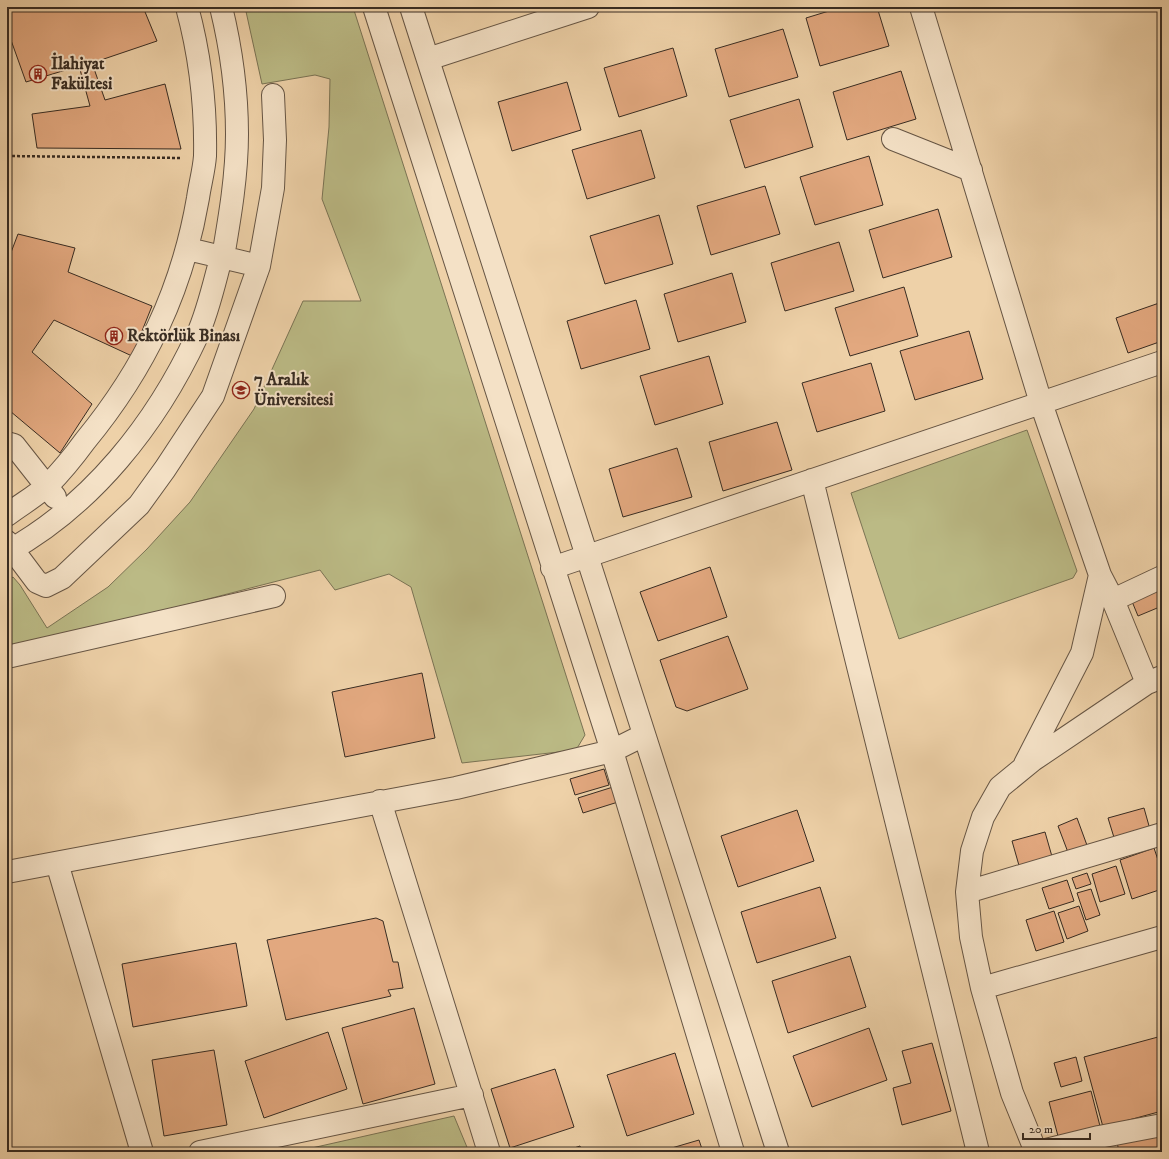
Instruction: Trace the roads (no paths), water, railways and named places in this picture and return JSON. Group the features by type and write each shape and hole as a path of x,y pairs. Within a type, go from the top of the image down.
{"street":[{"path":"7,516 47,485 108,413 128,385 151,345 175,287 188,249 205,158 204,102 196,38 187,7"},
{"path":"222,7 234,71 237,133 233,196 223,257 221,258 212,292 197,335 173,382 125,452 101,480 55,520 9,547 37,582 46,586 62,578 138,505 165,469 213,396 259,266 273,188 275,140 272,95"},
{"path":"374,7 552,568 612,751 733,1152"},
{"path":"411,7 778,1152"},
{"path":"428,59 588,7"},
{"path":"921,7 1041,403 1100,575 1155,680 1022,769 1000,787 983,817 972,851 967,892 971,937 982,988 1012,1092 1037,1152 1099,1137 1162,1125"},
{"path":"893,139 971,170"},
{"path":"188,249 259,266"},
{"path":"552,568 1162,362"},
{"path":"7,442 14,445 47,485 65,511"},
{"path":"812,480 978,1152"},
{"path":"1022,769 1082,653 1100,575"},
{"path":"1113,600 1162,577"},
{"path":"7,657 274,596"},
{"path":"7,872 456,788 612,751 644,735"},
{"path":"380,802 489,1152"},
{"path":"967,892 1162,834"},
{"path":"57,863 142,1152"},
{"path":"982,988 1162,937"},
{"path":"200,1152 472,1095"}],"place":[{"name":"İlahiyat Fakültesi","path":"38,74"},
{"name":"Rektörlük Binası","path":"114,336"},
{"name":"7 Aralık Üniversitesi","path":"241,390"}]}
